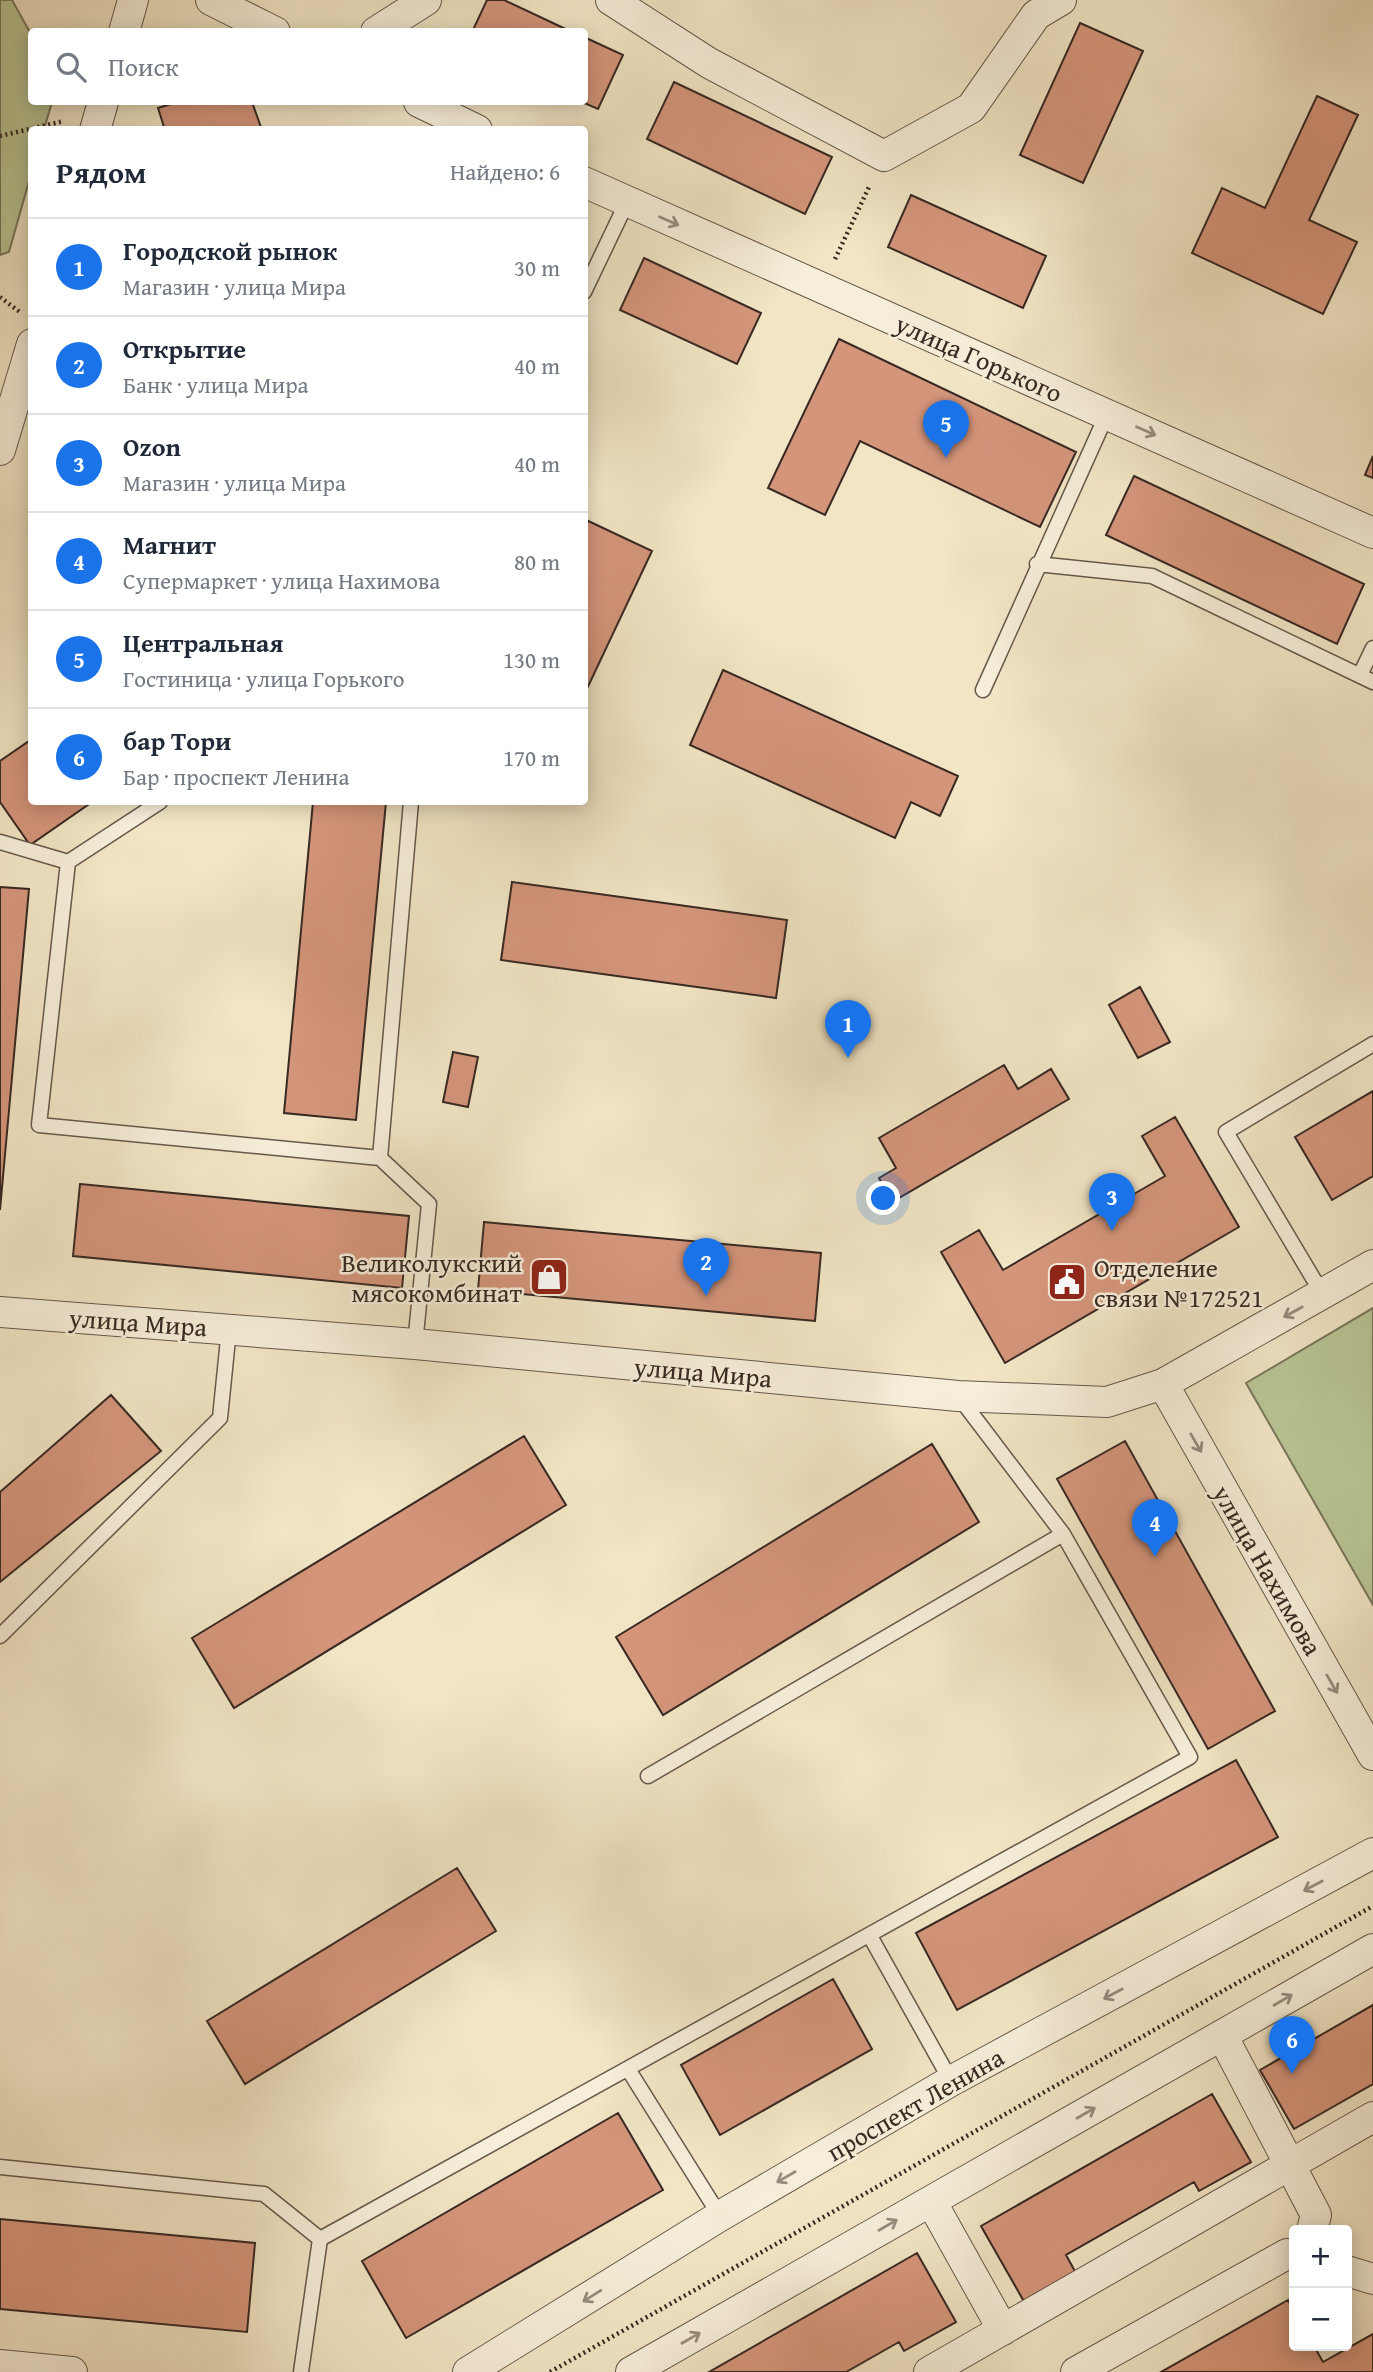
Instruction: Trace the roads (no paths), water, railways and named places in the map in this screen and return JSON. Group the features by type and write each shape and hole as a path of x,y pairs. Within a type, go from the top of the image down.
{"street":[{"path":"125,28 134,0"},
{"path":"211,0 267,28"},
{"path":"382,28 426,0"},
{"path":"611,0 709,63 884,156 971,108 1036,15 1061,0"},
{"path":"425,105 469,126"},
{"name":"улица Горького","path":"588,184 1373,533"},
{"path":"0,450 28,357"},
{"name":"улица Мира","path":"0,1311 415,1344 958,1396 1107,1402 1163,1384 1323,1296 1373,1265"},
{"name":"улица Нахимова","path":"1163,1384 1373,1755"},
{"name":"проспект Ленина","path":"482,2369 720,2216 951,2081 1373,1853"},
{"path":"633,2372 1373,1949"},
{"path":"1222,2035 1316,2215 1313,2225"},
{"path":"929,2372 1373,2117"},
{"path":"931,2201 1003,2330"},
{"path":"1076,2372 1289,2254"},
{"path":"1352,2272 1373,2278"},
{"path":"0,2365 72,2372"}],"lane":[{"path":"588,284 627,202"},
{"path":"982,690 1107,414"},
{"path":"1037,564 1152,576 1367,679 1373,648"},
{"path":"0,842 68,862 155,805"},
{"path":"380,1158 411,805"},
{"path":"68,862 39,1125 380,1158 429,1204 415,1344"},
{"path":"1323,1296 1226,1132 1373,1044"},
{"path":"0,1636 220,1418 229,1329"},
{"path":"320,2239 1190,1757 1063,1534 958,1396"},
{"path":"648,1776 1063,1534"},
{"path":"870,1936 951,2081"},
{"path":"628,2069 720,2216"},
{"path":"0,2167 264,2194 320,2239"},
{"path":"300,2372 320,2239"}],"place":[{"name":"Центральная","path":"946,458"},
{"name":"Городской рынок","path":"848,1058"},
{"name":"Ozon","path":"1112,1231"},
{"name":"Великолукский мясокомбинат","path":"549,1277"},
{"name":"Отделение связи №172521","path":"1067,1282"},
{"name":"Открытие","path":"706,1296"},
{"name":"Магнит","path":"1155,1557"},
{"name":"бар Тори","path":"1292,2074"}]}
